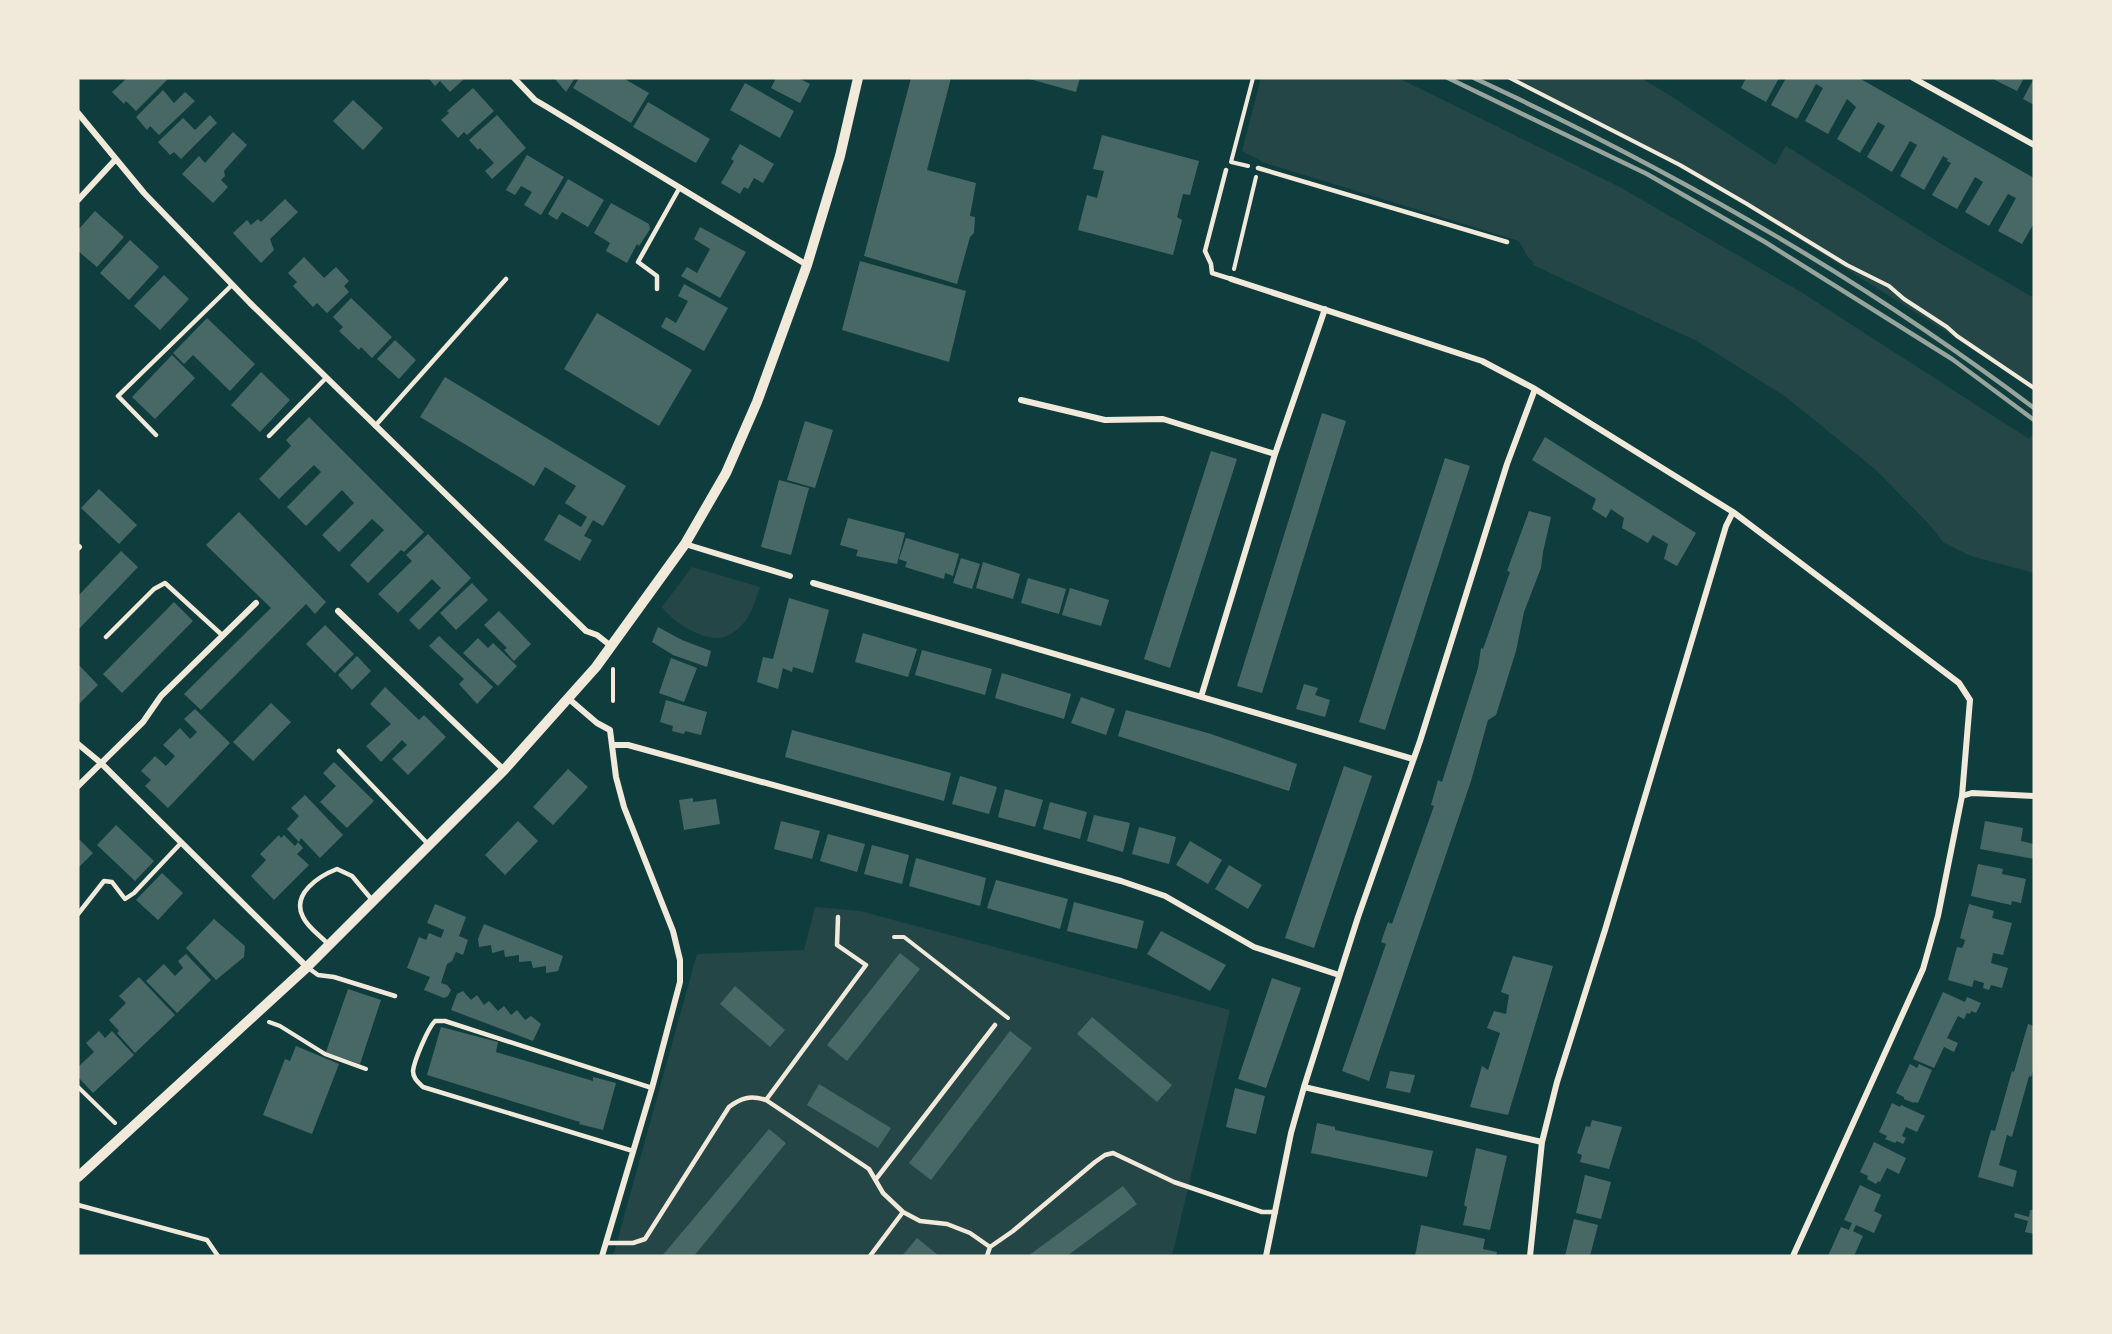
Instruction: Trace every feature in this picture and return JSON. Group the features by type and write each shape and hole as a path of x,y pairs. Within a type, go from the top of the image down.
{"street":[{"path":"514,78 535,100 807,265"},
{"path":"78,1177 307,967 504,770 569,699 611,646 685,544 726,473 757,402 807,265 840,156 858,78"},
{"path":"1913,78 2034,145"},
{"path":"78,113 144,193 232,285 586,631 597,635 611,646"},
{"path":"78,200 116,160"},
{"path":"1231,279 1482,361 1535,389 1733,512 1959,683 1970,700 1962,796 1938,916 1923,969 1792,1256"},
{"path":"1201,698 1275,454 1325,309"},
{"path":"1266,1256 1304,1087 1339,975 1413,759 1507,464 1535,389"},
{"path":"1021,400 1106,420 1163,419 1275,454"},
{"path":"1530,1256 1542,1142 1557,1082 1728,519 1733,512"},
{"path":"685,544 790,576"},
{"path":"813,583 1413,759"},
{"path":"78,786 143,722 161,696 256,603"},
{"path":"338,611 504,770"},
{"path":"569,699 597,723 610,730 616,777 624,807 673,931 680,960 680,982 652,1088 602,1256"},
{"path":"78,744 101,763 307,967"},
{"path":"612,745 628,745 1121,881 1165,896 1254,946 1339,975"},
{"path":"1962,796 1972,793 2034,796"},
{"path":"1304,1087 1542,1142"}],"lane":[{"path":"1258,168 1507,242"},
{"path":"1226,170 1204,250 1211,264 1212,273 1231,279"},
{"path":"657,288 657,276 638,262 680,188"},
{"path":"375,426 506,279"},
{"path":"156,435 118,396 232,285"},
{"path":"269,436 326,378"},
{"path":"106,637 154,589 165,583 222,635"},
{"path":"339,751 430,846"},
{"path":"78,915 104,881 112,882 125,899 134,893 181,843"},
{"path":"329,945 303,918 299,906 303,894 321,876 337,869 352,876 373,901"},
{"path":"766,1100 866,965 837,945 838,917"},
{"path":"307,967 318,975 334,977 395,996"},
{"path":"633,1151 423,1087 415,1080 413,1071 429,1028 435,1021 445,1021 652,1088"},
{"path":"876,1179 995,1025"},
{"path":"606,1243 633,1243 645,1239 729,1107 747,1097 766,1100 869,1168 884,1193 903,1212 920,1221 947,1224 970,1233 990,1247"},
{"path":"987,1256 990,1247 1013,1231 1095,1162 1113,1153 1174,1182 1262,1212 1276,1212"},
{"path":"78,1205 207,1240 218,1256"},
{"path":"870,1256 903,1212"}],"path":[{"path":"1231,279 1258,168 1231,162 1253,78"},
{"path":"1510,78 1680,165 1847,265 1889,286 1904,299 2034,388"},
{"path":"611,664 613,701"},
{"path":"894,937 904,937 1008,1018"},
{"path":"268,1022 280,1026 325,1054 366,1069"},
{"path":"78,1087 115,1123"}],"shaded area":[{"path":"1261,78 1398,78 1618,186 1801,292 2029,439 2034,433 2034,573 1971,556 1944,543 1928,523 1876,470 1786,397 1697,341 1533,265 1534,263 1527,256 1519,241 1265,163 1242,151"},
{"path":"1511,78 1641,78 1775,165 1786,146 1943,245 2034,298 2034,387 1740,202 1596,120"},
{"path":"692,567 760,587 748,617 729,635 719,638 701,635 682,625 662,607"},
{"path":"815,907 860,911 1230,1010 1172,1256 613,1256 697,954 804,950"}],"building":[{"path":"127,78 169,78 136,111 126,101 124,104 112,92"},
{"path":"430,78 465,78 450,92 440,81 435,86"},
{"path":"556,78 575,78 566,92"},
{"path":"579,78 623,78 649,93 631,123 573,88"},
{"path":"776,78 798,78 810,84 800,103 771,88"},
{"path":"911,78 951,78 927,170 976,183 970,216 975,217 974,233 970,237 957,284 864,256"},
{"path":"1026,78 1080,78 1076,92"},
{"path":"1746,78 1779,78 1766,102 1741,88"},
{"path":"1786,78 1859,78 2034,178 2034,223 2022,244 1998,231 2016,198 2008,194 1989,226 1965,212 1983,182 1975,177 1957,209 1932,195 1951,163 1947,161 1948,159 1943,156 1924,190 1900,176 1917,145 1910,141 1892,172 1867,157 1885,126 1878,122 1860,153 1837,139 1856,107 1847,99 1828,134 1805,121 1823,88 1816,84 1797,119 1771,105"},
{"path":"1991,78 2024,78 2017,91"},
{"path":"2034,78 2034,105 2023,99"},
{"path":"745,83 794,111 780,138 730,110"},
{"path":"473,88 494,111 467,135 464,132 458,138 441,120 449,113 447,111"},
{"path":"163,90 174,103 185,92 195,101 159,135 150,126 147,130 136,117"},
{"path":"353,100 383,128 363,150 333,121"},
{"path":"648,102 710,139 696,163 633,127"},
{"path":"210,115 217,123 181,159 174,152 170,155 158,142 183,118 195,130"},
{"path":"497,115 526,148 492,179 485,171 494,163 469,140"},
{"path":"233,132 247,145 224,171 225,176 221,180 228,187 213,203 182,174 199,156 205,163"},
{"path":"1102,135 1199,161 1190,195 1183,194 1177,217 1182,220 1173,255 1078,230 1087,195 1097,198 1104,171 1093,169"},
{"path":"740,144 774,164 763,183 754,178 748,189 744,187 740,194 721,183 734,161 731,159"},
{"path":"527,155 564,177 541,215 524,205 532,192 521,186 515,195 506,190"},
{"path":"568,179 604,200 588,227 562,212 557,220 548,214"},
{"path":"285,199 298,212 270,239 274,250 261,263 233,233 247,220 251,225 258,219 261,222"},
{"path":"611,203 649,224 650,229 639,246 637,244 627,263 606,251 610,243 594,233"},
{"path":"95,211 124,237 97,267 78,251 78,230"},
{"path":"700,227 746,252 720,298 681,276 687,267 697,273 710,249 694,239"},
{"path":"130,240 159,267 129,300 100,273"},
{"path":"304,257 324,278 336,267 349,281 344,286 349,292 327,313 317,303 313,307 293,286 297,282 288,273"},
{"path":"860,261 966,291 949,362 842,330"},
{"path":"164,275 189,299 160,330 134,306"},
{"path":"684,284 728,308 704,351 661,327 666,317 676,323 688,301 678,296"},
{"path":"351,298 392,337 372,358 361,347 359,350 339,331 343,327 333,317"},
{"path":"597,313 692,370 659,426 564,369"},
{"path":"207,318 255,364 230,391 193,355 184,364 173,353"},
{"path":"395,340 416,360 399,379 377,359"},
{"path":"172,355 195,378 155,419 132,397"},
{"path":"261,372 290,400 260,432 231,405"},
{"path":"445,377 626,486 603,526 593,520 584,536 592,540 580,561 544,540 559,514 581,527 587,517 565,503 576,486 545,467 534,486 420,417"},
{"path":"1322,413 1346,421 1262,693 1237,686"},
{"path":"309,417 424,532 404,552 401,550 368,583 350,565 384,530 372,519 339,552 322,535 354,503 342,490 306,526 287,507 321,472 314,465 279,499 259,479 291,446 286,440"},
{"path":"805,421 833,430 815,488 787,480"},
{"path":"1545,437 1696,533 1677,566 1664,559 1668,544 1653,535 1648,543 1622,528 1624,518 1611,509 1606,518 1592,509 1596,499 1532,460"},
{"path":"1211,451 1237,459 1170,668 1144,659"},
{"path":"1445,458 1470,466 1385,730 1359,722"},
{"path":"779,480 809,488 791,555 761,547"},
{"path":"99,489 137,525 119,544 81,508"},
{"path":"1529,511 1551,517 1541,568 1524,612 1516,651 1496,715 1488,720 1471,781 1369,1081 1342,1071 1386,944 1381,942 1388,922 1392,924 1434,806 1431,805 1438,780 1442,782 1478,668 1481,648 1483,649 1510,572 1507,571"},
{"path":"239,512 326,602 315,614 306,604 201,710 184,694 271,608 206,545"},
{"path":"848,518 905,533 897,564 856,556 858,550 840,545"},
{"path":"428,534 471,578 419,630 409,620 441,588 432,579 398,613 378,594 412,561 406,555"},
{"path":"906,538 959,554 953,576 945,573 944,579 905,567 907,562 899,559"},
{"path":"121,551 138,567 78,630 78,596"},
{"path":"961,558 980,564 972,589 953,583"},
{"path":"983,562 1020,574 1013,599 976,588"},
{"path":"1028,578 1066,589 1059,614 1021,603"},
{"path":"472,583 488,600 456,630 440,613"},
{"path":"1070,588 1109,600 1101,626 1062,615"},
{"path":"789,598 829,610 813,673 793,667 792,672 783,668 778,689 757,682 763,657 773,659"},
{"path":"174,602 193,621 122,693 103,674"},
{"path":"499,611 531,644 514,661 504,650 507,648 484,625"},
{"path":"325,625 354,654 335,673 306,644"},
{"path":"658,627 682,640 711,651 707,667 673,655 652,642"},
{"path":"863,633 917,649 908,677 855,662"},
{"path":"439,636 493,687 477,704 459,684 464,679 429,646"},
{"path":"478,638 488,648 493,643 517,666 498,686 463,653"},
{"path":"922,650 992,669 985,695 915,675"},
{"path":"357,656 371,671 352,690 338,675"},
{"path":"671,658 697,668 684,702 659,693"},
{"path":"78,664 98,685 78,705"},
{"path":"1002,673 1071,694 1064,719 995,698"},
{"path":"1304,684 1318,688 1315,695 1330,700 1325,717 1296,709"},
{"path":"385,687 419,720 424,715 446,737 408,775 392,759 407,745 402,740 381,762 366,746 391,724 370,704"},
{"path":"1081,697 1115,709 1106,735 1071,723"},
{"path":"666,700 707,712 701,735 672,731 673,726 660,722"},
{"path":"271,703 291,722 253,761 233,742"},
{"path":"195,709 230,743 168,808 145,786 151,780 141,771 155,756 166,766 175,756 163,745 180,728 190,739 197,732 184,719"},
{"path":"1126,710 1211,734 1297,764 1289,791 1118,736"},
{"path":"792,730 951,773 944,801 785,757"},
{"path":"334,762 374,801 347,828 320,802 336,786 323,773"},
{"path":"1344,766 1372,776 1314,948 1285,938"},
{"path":"568,769 588,787 553,825 533,807"},
{"path":"960,776 997,787 989,814 952,804"},
{"path":"1005,789 1043,800 1035,827 998,817"},
{"path":"305,795 343,835 320,858 301,838 299,842 287,829 299,816 291,808"},
{"path":"693,798 693,802 716,799 720,824 684,830 679,800"},
{"path":"1050,802 1087,812 1080,839 1043,829"},
{"path":"1094,815 1130,823 1123,852 1087,841"},
{"path":"518,821 538,841 505,875 485,855"},
{"path":"781,821 820,831 812,859 774,849"},
{"path":"1985,821 2023,828 2021,841 2034,844 2034,859 1980,849"},
{"path":"116,825 154,861 135,881 97,845"},
{"path":"1139,827 1176,837 1169,864 1132,854"},
{"path":"828,834 865,844 857,872 820,861"},
{"path":"279,835 281,838 284,835 295,846 298,842 303,848 297,854 309,865 274,900 251,876 266,860 260,854"},
{"path":"78,838 93,853 78,868"},
{"path":"1190,841 1222,860 1208,884 1176,865"},
{"path":"872,845 909,855 902,884 864,874"},
{"path":"916,858 986,878 980,906 909,886"},
{"path":"1978,864 2003,869 2002,874 2026,879 2021,903 2012,901 2011,905 1971,896"},
{"path":"1229,865 1262,885 1248,909 1215,889"},
{"path":"162,873 183,893 158,920 136,900"},
{"path":"996,880 1068,899 1060,929 987,908"},
{"path":"1074,902 1144,921 1137,949 1067,931"},
{"path":"435,904 466,917 459,936 468,940 463,955 456,952 452,961 447,964 441,983 447,985 451,990 444,998 424,990 430,977 407,968 419,937 426,940 429,933 441,938 444,930 427,923"},
{"path":"1969,904 1994,911 1992,918 2012,923 2003,955 1993,953 1991,963 2008,968 2002,988 1991,985 1989,990 1983,988 1984,983 1974,980 1972,987 1948,980 1957,947 1962,948 1964,944 1965,940 1960,938"},
{"path":"214,919 245,946 244,957 216,980 186,948"},
{"path":"484,924 563,956 558,971 546,973 546,966 533,968 531,961 519,962 519,955 505,957 504,950 492,953 491,945 479,947 478,939"},
{"path":"1161,931 1226,965 1210,991 1147,954"},
{"path":"900,953 920,969 847,1061 827,1045"},
{"path":"186,954 211,980 177,1013 146,981 164,964 175,976 183,968 178,961"},
{"path":"1513,956 1553,966 1508,1115 1470,1107 1482,1066 1488,1070 1500,1033 1487,1028 1494,1011 1506,1014 1509,995 1501,992"},
{"path":"139,977 175,1015 135,1053 109,1020 126,1003 119,996"},
{"path":"1272,978 1301,988 1266,1088 1238,1079"},
{"path":"735,986 785,1030 770,1047 720,1004"},
{"path":"348,989 381,1000 360,1064 326,1052"},
{"path":"463,991 471,1000 477,995 484,1005 489,1001 498,1011 504,1006 511,1015 517,1010 525,1020 531,1016 541,1024 533,1041 451,1010 457,994"},
{"path":"1943,992 1965,1002 1967,997 1981,1003 1976,1013 1971,1011 1970,1014 1967,1013 1964,1019 1958,1016 1947,1038 1958,1043 1954,1052 1944,1047 1934,1068 1913,1059"},
{"path":"1092,1017 1172,1085 1157,1102 1077,1034"},
{"path":"2028,1024 2034,1026 2034,1068 2031,1077 2029,1076 2012,1137 2007,1135 1999,1165 2017,1171 2013,1187 1978,1177 1991,1130 1995,1131"},
{"path":"441,1027 498,1042 496,1052 593,1081 593,1077 616,1083 603,1130 427,1075"},
{"path":"99,1031 105,1038 112,1031 134,1055 93,1093 78,1077 78,1067 94,1052 86,1043"},
{"path":"1010,1031 1032,1048 931,1180 909,1163"},
{"path":"296,1046 339,1064 312,1134 263,1115 285,1059 290,1061"},
{"path":"1910,1064 1917,1068 1919,1064 1932,1070 1918,1103 1904,1099 1896,1093"},
{"path":"1390,1071 1415,1075 1410,1093 1386,1088"},
{"path":"819,1084 891,1128 878,1148 807,1105"},
{"path":"1235,1088 1265,1096 1256,1134 1226,1127"},
{"path":"1892,1103 1925,1116 1917,1132 1906,1127 1902,1136 1906,1138 1903,1144 1885,1139 1887,1136 1879,1132"},
{"path":"1592,1120 1622,1127 1609,1169 1580,1162 1582,1155 1577,1153 1586,1126 1590,1127"},
{"path":"1317,1123 1335,1127 1335,1130 1433,1151 1427,1177 1311,1153"},
{"path":"769,1129 786,1143 694,1256 662,1256"},
{"path":"1874,1142 1906,1158 1899,1174 1887,1168 1880,1182 1876,1184 1860,1172"},
{"path":"1476,1148 1507,1156 1490,1230 1463,1225 1467,1207 1464,1205"},
{"path":"1585,1175 1611,1182 1601,1219 1576,1213"},
{"path":"1860,1185 1881,1195 1874,1211 1882,1215 1874,1233 1856,1225 1853,1231 1863,1236 1854,1256 1828,1256 1841,1227 1849,1230 1852,1223 1844,1220"},
{"path":"1123,1186 1137,1204 1067,1256 1028,1256"},
{"path":"2030,1210 2034,1210 2034,1234 2025,1232 2028,1221 2014,1217 2015,1213 2029,1217"},
{"path":"1574,1219 1598,1225 1590,1256 1565,1256"},
{"path":"1421,1225 1485,1239 1483,1249 1497,1252 1496,1256 1415,1256"},
{"path":"917,1238 939,1256 902,1256"}],"railway":[{"path":"1448,78 1647,174 1765,242 1952,359 2034,420"},
{"path":"1474,78 1620,150 1762,228 1901,314 2034,408"}]}
